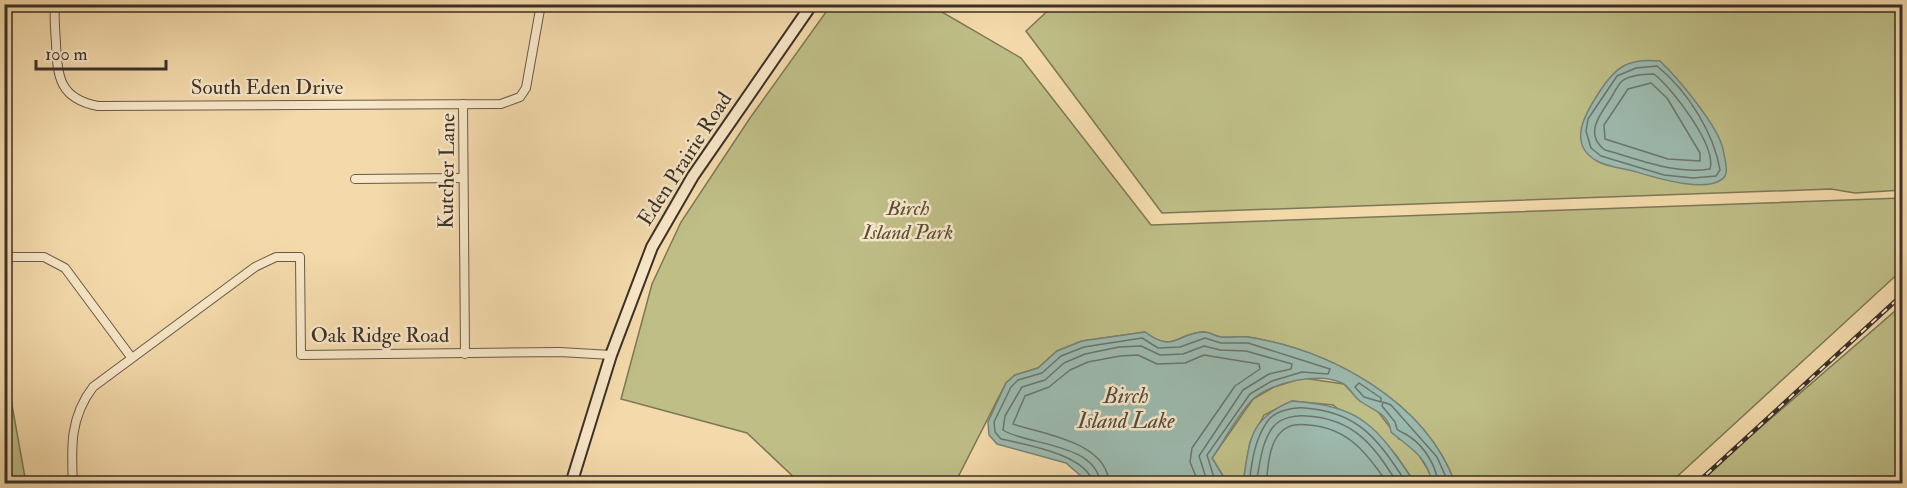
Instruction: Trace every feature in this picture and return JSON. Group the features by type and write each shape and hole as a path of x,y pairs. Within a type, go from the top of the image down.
{"main road":[{"name":"Eden Prairie Road","path":"571,483 611,355 652,247 671,210 812,4"}],"street":[{"name":"South Eden Drive","path":"55,4 58,76 64,88 74,97 98,106 463,104"},
{"name":"Kutcher Lane","path":"465,354 463,104 501,104 520,97 529,78 541,4"},
{"path":"355,179 463,178"},
{"path":"12,257 44,257 65,268 131,357 93,387 77,413 71,444 72,483"},
{"name":"Oak Ridge Road","path":"131,357 265,261 287,257 300,257 301,355 560,352 611,355"}],"green space":[{"path":"1055,4 1902,5 1902,190 1855,193 1831,189 1162,213 1026,31"},
{"name":"Birch Island Park","path":"831,5 930,5 1021,58 1151,225 1902,198 1902,270 1670,483 1455,483 1441,454 1422,428 1371,384 1342,368 1311,354 1248,337 1221,337 1203,332 1169,342 1145,332 1082,341 1057,351 1038,368 1015,375 1006,383 955,483 800,483 747,433 621,399 652,284 681,222 750,118"},
{"path":"1902,305 1902,483 1696,483"},
{"path":"5,366 26,483 5,483"},
{"path":"1303,378 1344,384 1360,401 1376,409 1399,439 1406,441 1417,452 1430,473 1432,483 1415,483 1396,455 1333,405 1292,401 1264,415 1250,442 1243,483 1222,483 1223,476 1212,458 1253,399 1274,387"}],"water":[{"path":"1660,61 1696,103 1720,139 1727,170 1725,176 1718,182 1694,185 1680,183 1610,166 1597,161 1582,146 1582,127 1585,118 1612,75 1632,63"},
{"name":"Birch Island Lake","path":"1145,332 1169,342 1204,332 1221,337 1248,337 1311,354 1342,367 1371,384 1398,404 1422,427 1441,454 1455,483 1432,483 1422,459 1391,432 1383,416 1358,399 1344,384 1322,378 1296,380 1283,384 1271,388 1252,400 1236,420 1212,458 1223,476 1222,483 1089,483 1066,463 997,444 989,435 988,422 1006,383 1015,375 1038,368 1057,351 1082,341"},
{"path":"1292,401 1336,408 1366,423 1390,447 1415,483 1243,483 1250,443 1259,424 1278,408"}],"railway":[{"path":"1696,484 1902,295"}]}
